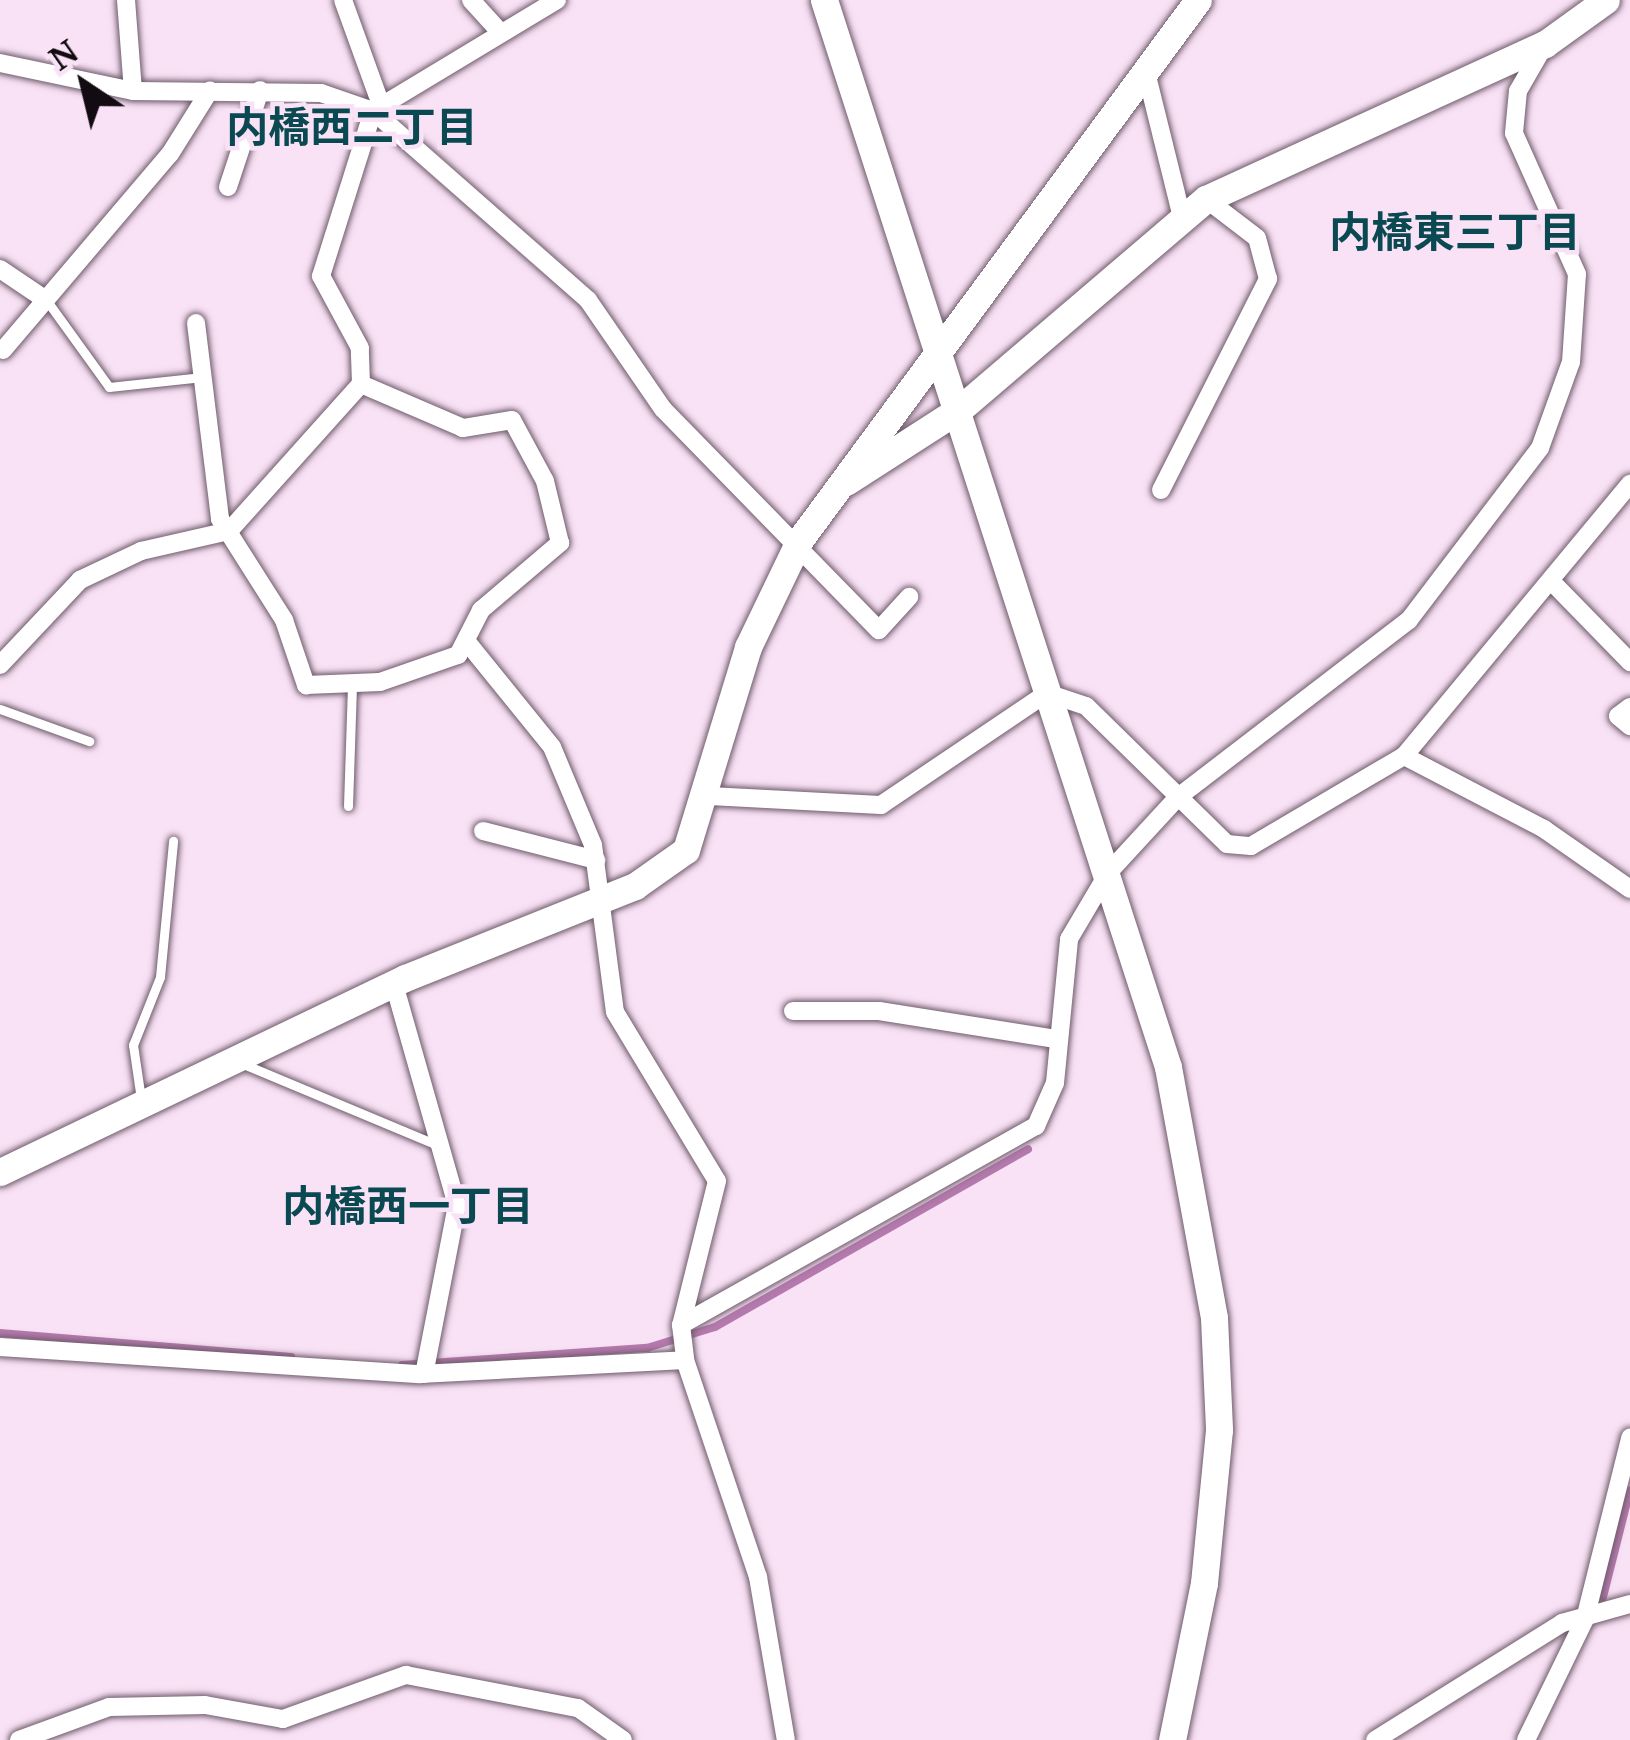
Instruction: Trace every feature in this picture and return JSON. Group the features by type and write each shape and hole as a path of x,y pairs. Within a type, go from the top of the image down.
{"street":[{"path":"126,0 133,92"},
{"path":"343,0 377,108 589,300 663,409 799,542 879,630 909,596"},
{"path":"471,0 500,32"},
{"path":"1,658 80,580 141,551 229,532 361,384 360,348 321,275 377,108 557,0"},
{"path":"824,0 942,349 1168,1067 1214,1318 1219,1480 1172,1740"},
{"path":"0,1172 394,984 603,897 686,850 710,796 748,647 799,542 1198,0"},
{"path":"842,483 961,408 1206,199 1545,44 1606,0"},
{"path":"681,1325 1036,1126 1049,1110 1069,939 1108,873 1177,798 1409,620 1540,448 1571,362 1577,274 1514,133 1518,91 1545,44"},
{"path":"0,63 133,92 260,90 377,108"},
{"path":"1145,68 1182,217"},
{"path":"3,350 210,90"},
{"path":"228,187 260,90"},
{"path":"1161,490 1268,279 1257,238 1206,199"},
{"path":"0,269 46,300"},
{"path":"196,323 229,532 284,620 306,686 436,667 467,642 481,610 560,543 545,481 512,420 463,428 361,384"},
{"path":"1047,693 1086,706 1227,844 1251,847 1404,756 1630,484"},
{"path":"1552,582 1630,662"},
{"path":"467,642 552,747 596,860 614,1012 716,1181 681,1325 685,1360 758,1577 786,1740"},
{"path":"710,796 881,805 1047,693"},
{"path":"1630,707 1618,716 1630,726"},
{"path":"1404,756 1544,829 1630,889"},
{"path":"483,831 596,860"},
{"path":"394,984 457,1225 424,1374"},
{"path":"793,1011 879,1011 1057,1039"},
{"path":"0,1347 424,1374 685,1360"},
{"path":"1526,1740 1585,1618 1630,1438"},
{"path":"1375,1740 1459,1682 1585,1618 1630,1604"},
{"path":"19,1740 147,1705 283,1719 406,1675 578,1708 623,1740"}],"lane":[{"path":"46,300 109,387 202,377"},
{"path":"347,806 352,680"},
{"path":"0,709 89,741"},
{"path":"143,1104 133,1045 160,977 173,841"},
{"path":"239,1058 245,1070 440,1146"}],"waterway":[{"path":"402,1365 647,1348 715,1327 1028,1149"},
{"path":"0,1333 291,1357"},
{"path":"1603,1597 1630,1490"}],"district":[{"name":"内橋西二丁目","path":"352,126"},
{"name":"内橋東三丁目","path":"1455,231"},
{"name":"内橋西一丁目","path":"408,1205"}]}
